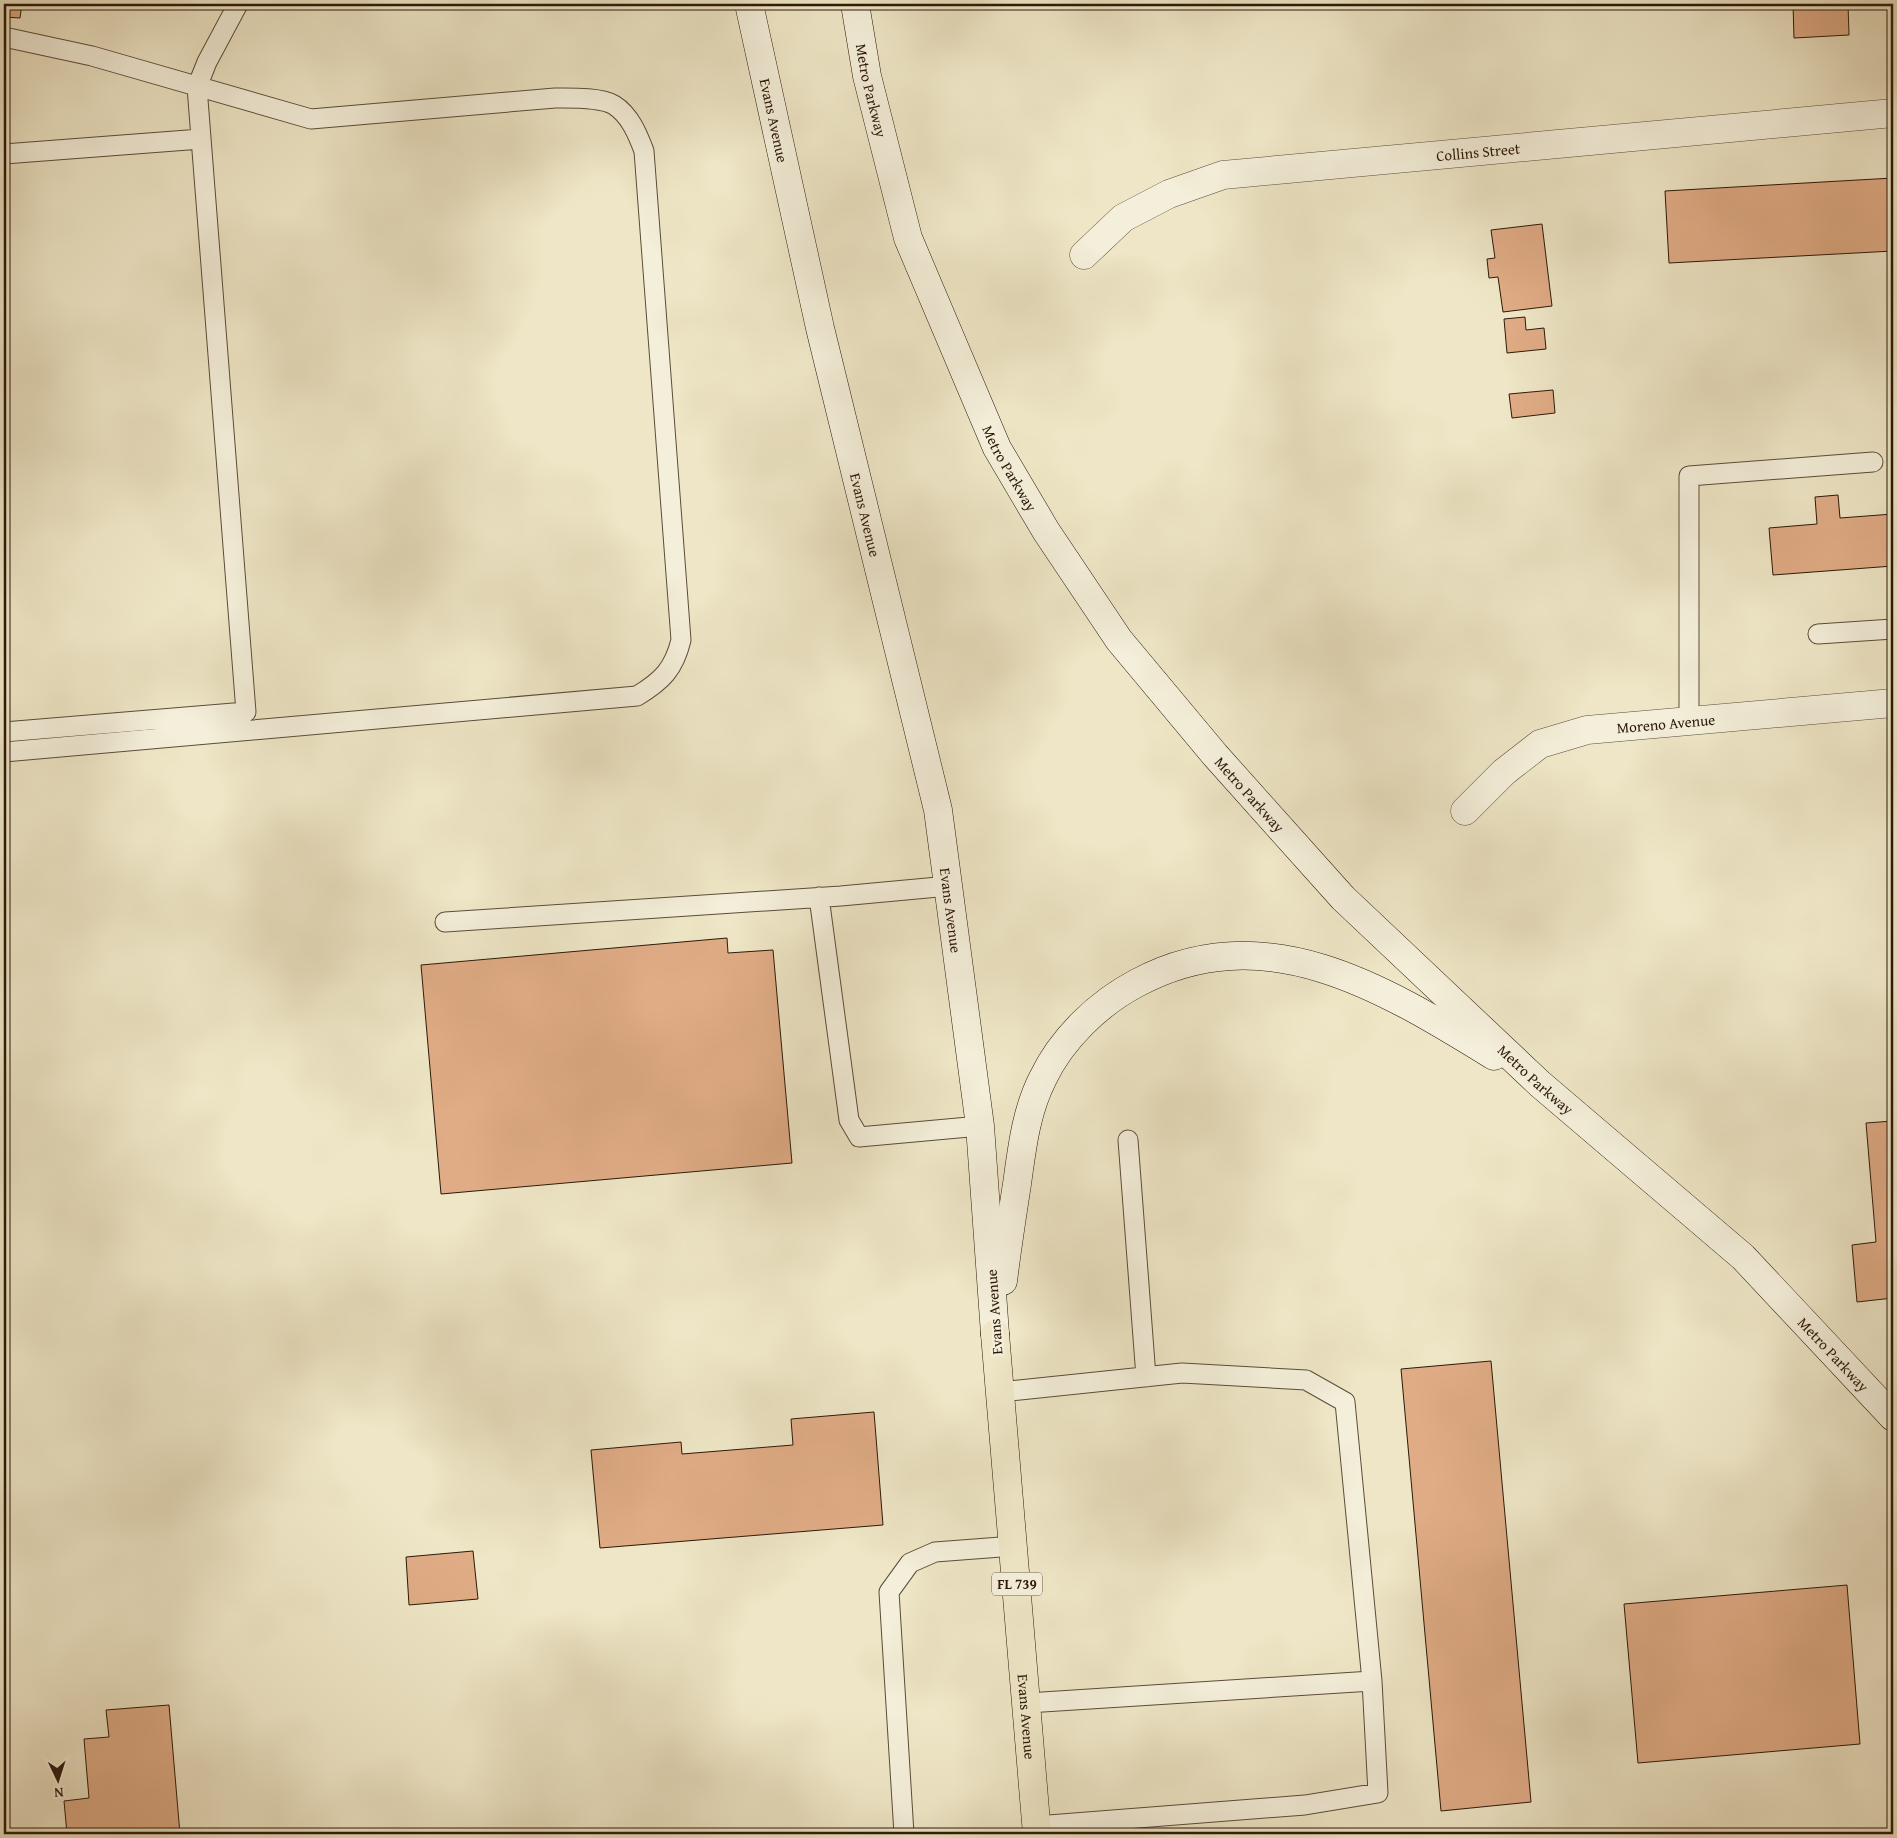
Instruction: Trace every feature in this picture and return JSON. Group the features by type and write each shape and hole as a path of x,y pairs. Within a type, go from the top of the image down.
{"main road":[{"name":"Evans Avenue","path":"750,4 820,328 938,810 980,1126 995,1334 1037,1830"},
{"name":"Metro Parkway","path":"855,4 867,76 908,238 997,448 1046,531 1119,640 1215,755 1343,898 1540,1084 1743,1257 1893,1417"},
{"name":"Collins Street","path":"1084,255 1123,218 1169,194 1223,176 1893,113"},
{"name":"Moreno Avenue","path":"1466,811 1504,772 1540,744 1587,730 1893,703"},
{"path":"995,1334 1022,1145 1030,1108 1043,1077 1063,1046 1089,1016 1119,992 1156,972 1194,960 1233,954 1278,957 1320,967 1362,983 1415,1007 1540,1084"}],"lane":[{"path":"4,732 246,712 197,87 207,62 238,4"},
{"path":"4,37 92,56 311,119 555,98 585,99 614,105 636,129 644,151 681,632 677,658 660,682 638,696 4,752"},
{"path":"4,154 201,140"},
{"path":"1689,720 1689,476 1873,462"},
{"path":"1818,634 1893,629"},
{"path":"445,922 819,897 949,886"},
{"path":"819,897 849,1120 859,1137 980,1126"},
{"path":"1128,1140 1146,1377"},
{"path":"1000,1392 1182,1373 1306,1380 1345,1402 1372,1680 1378,1793 1305,1806 1037,1830"},
{"path":"904,1834 889,1592 910,1563 935,1552 1014,1546"},
{"path":"1027,1703 1372,1680"}],"building":[{"path":"4,4 22,4 20,18 4,17"},
{"path":"1793,4 1848,4 1849,35 1794,38"},
{"path":"1893,178 1893,251 1669,263 1665,191"},
{"path":"1542,224 1552,306 1503,312 1498,277 1489,278 1487,259 1495,258 1491,230"},
{"path":"1525,317 1526,330 1544,328 1546,349 1507,353 1504,319"},
{"path":"1553,390 1555,413 1512,418 1509,394"},
{"path":"1838,495 1840,518 1893,514 1893,566 1773,575 1769,528 1817,524 1815,497"},
{"path":"727,938 728,953 773,950 792,1163 441,1194 421,965"},
{"path":"1893,1121 1893,1298 1857,1302 1852,1245 1876,1242 1866,1123"},
{"path":"1491,1361 1531,1802 1441,1811 1401,1369"},
{"path":"874,1412 883,1525 600,1548 591,1450 681,1442 682,1454 793,1445 791,1419"},
{"path":"473,1551 478,1599 409,1605 406,1557"},
{"path":"1847,1585 1860,1744 1638,1763 1624,1604"},
{"path":"169,1705 180,1834 67,1834 64,1801 89,1798 84,1739 109,1737 106,1710"}]}
